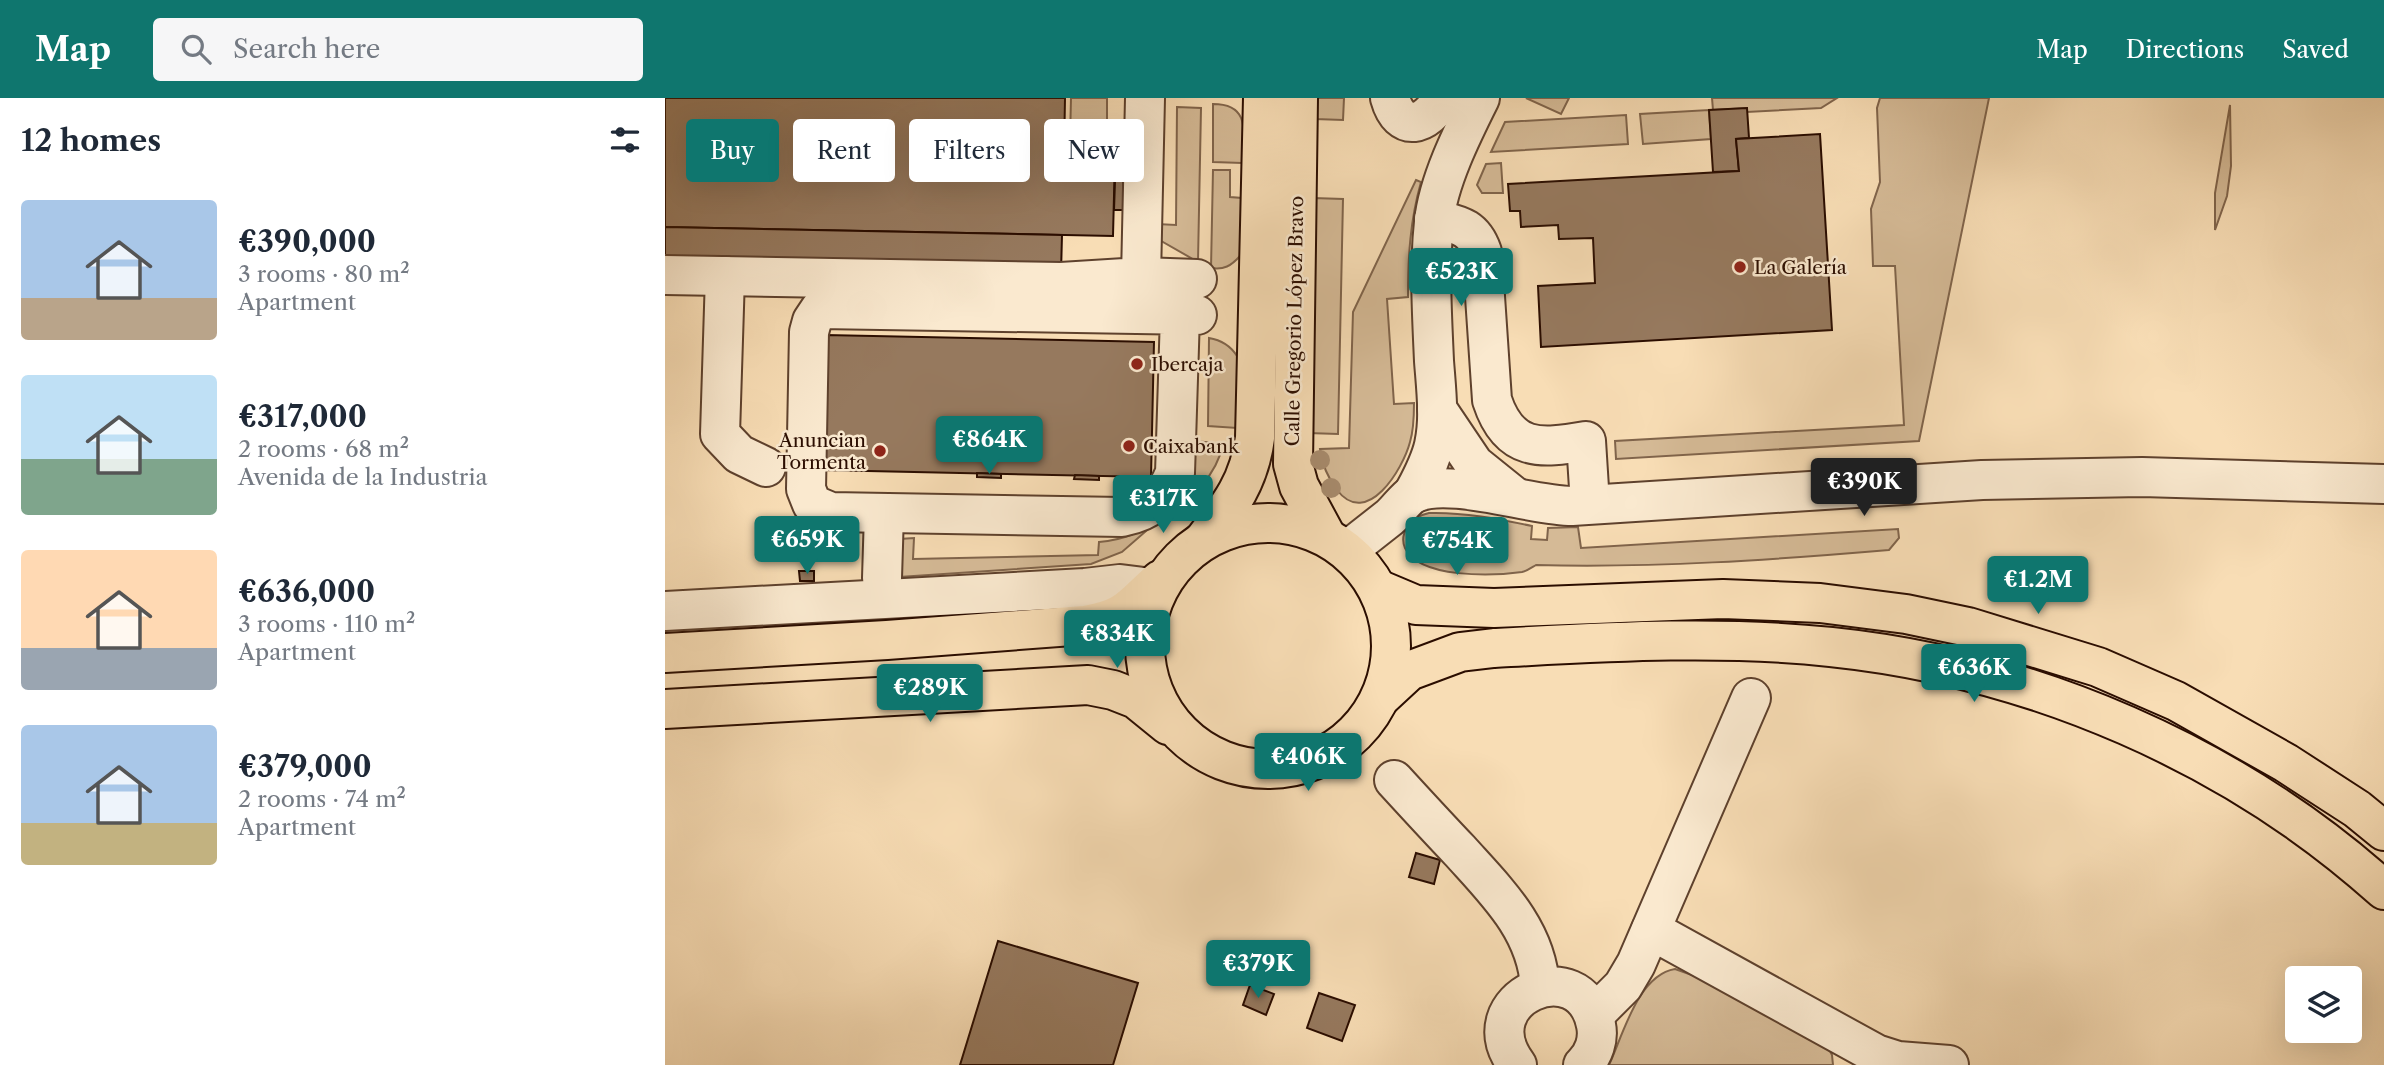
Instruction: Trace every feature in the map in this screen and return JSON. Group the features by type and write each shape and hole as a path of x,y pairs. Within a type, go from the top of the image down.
{"main road":[{"name":"Calle Gregorio López Bravo","path":"1202,541 1235,499 1252,461 1255,438 1263,98"},
{"name":"Calle Gregorio López Bravo","path":"1297,98 1293,464 1299,486 1337,543"},
{"path":"665,653 901,639 1109,621 1132,608 1183,556 1202,541 1224,530 1272,522 1296,525 1337,543 1378,589 1392,637 1389,676 1382,696 1352,737 1313,761 1274,769 1232,764 1194,745 1136,699 1113,690 1087,685 665,709"},
{"path":"1159,581 1148,618 1145,642 1147,666 1152,689 1163,710 1177,729 1194,745"},
{"path":"1378,589 1416,604 1494,608 1723,598 1820,603 1906,614 1968,627 2098,667 2176,701 2286,763 2357,809 2384,831"},
{"path":"1382,696 1409,671 1459,652 1494,648 1709,640 1832,647 1923,662 1994,678 2049,696 2103,716 2184,753 2231,778 2315,833 2384,890"}],"street":[{"path":"1142,277 1145,98"},
{"path":"1389,98 1394,112 1401,119 1416,123 1427,119 1436,111 1443,98"},
{"path":"1337,543 1392,515 1413,494 1434,445 1437,409 1431,270 1434,219 1449,170 1480,98"},
{"path":"1434,219 1471,232 1482,251 1492,400 1502,424 1520,441 1534,445 1547,447 1586,441 1590,504"},
{"path":"665,275 1061,282 1142,277 1192,303"},
{"path":"725,276 720,434 739,454 766,467"},
{"path":"1192,303 1175,472 1168,489 1142,513 1122,517 831,512 812,504 806,489 809,332 812,320 820,309 1192,303"},
{"path":"1437,409 1474,464 1519,500"},
{"path":"1413,494 1435,489 1454,489 1555,506 1982,480 2209,479 2384,484"},
{"path":"881,578 884,513"},
{"path":"665,611 1085,588 1159,581"},
{"path":"1594,1015 1623,986 1636,964 1751,698"},
{"path":"1394,780 1508,905 1528,936 1539,970 1540,987"},
{"path":"1651,930 1858,1056 1949,1065"},
{"path":"1517,1065 1509,1054 1505,1041 1508,1013 1516,1001 1527,993 1540,987 1553,986 1567,988 1579,995 1594,1015 1598,1031 1595,1047 1583,1065"}],"shaded area":[{"path":"1071,98 1107,98 1107,119 1070,119"},
{"path":"1315,98 1344,98 1343,120 1315,119"},
{"path":"1526,98 1569,98 1561,114"},
{"path":"1712,98 1837,98 1821,108 1747,112 1747,108 1713,110"},
{"path":"1880,98 1989,98 1919,441 1616,459 1615,441 1904,425 1895,266 1873,266 1871,209 1880,182 1877,108"},
{"path":"1213,104 1225,105 1240,115 1244,132 1242,163 1213,162"},
{"path":"2230,105 2231,166 2227,196 2215,230 2215,193"},
{"path":"1177,107 1201,108 1198,262 1156,238 1157,224 1176,225"},
{"path":"1709,110 1711,139 1643,144 1640,114"},
{"path":"1626,115 1628,144 1491,152 1505,122"},
{"path":"1501,163 1503,193 1482,193 1477,185 1486,164"},
{"path":"1213,170 1230,170 1230,197 1242,198 1240,256 1224,268 1211,268"},
{"path":"1416,180 1421,182 1410,239 1408,297 1387,299 1394,404 1414,403 1412,432 1406,453 1392,479 1382,491 1360,503 1348,500 1337,490 1326,471 1320,449 1349,448 1353,312"},
{"path":"1313,198 1343,199 1338,434 1308,433"},
{"path":"1209,338 1225,344 1237,356 1237,428 1208,426"},
{"path":"1195,441 1223,444 1220,456 1202,485 1185,501 1165,514"},
{"path":"1429,513 1468,515 1532,526 1531,539 1547,540 1548,528 1578,527 1581,548 1898,529 1899,538 1889,550 1713,562 1536,565 1522,572 1476,574 1441,570 1426,565 1413,558 1405,548 1403,538 1407,528 1416,518"},
{"path":"1161,518 1122,552 1091,564 899,577 899,539 914,538 913,559 1098,555 1099,542 1132,534"},
{"path":"1675,969 1824,1039 1832,1055 1833,1065 1609,1065 1626,1023 1642,994 1651,982"}],"building":[{"path":"665,98 1065,98 1065,119 1044,119 1044,182 1114,182 1113,236 665,227"},
{"path":"1747,108 1749,138 1736,139 1739,171 1713,172 1709,110"},
{"path":"1820,134 1832,330 1541,347 1538,286 1595,283 1593,238 1559,239 1558,225 1521,227 1520,211 1510,211 1508,184 1739,171 1736,139"},
{"path":"1115,182 1123,182 1123,210 1114,210"},
{"path":"665,227 1062,235 1061,273 665,265"},
{"path":"825,335 1154,342 1151,477 822,470"},
{"path":"977,473 1001,474 1001,478 977,477"},
{"path":"1075,475 1099,476 1099,480 1074,479"},
{"path":"799,571 814,571 814,581 800,581"},
{"path":"1416,853 1440,860 1434,884 1409,877"},
{"path":"998,941 1138,983 1113,1065 960,1065"},
{"path":"1250,985 1274,994 1266,1015 1243,1005"},
{"path":"1319,993 1355,1005 1342,1041 1307,1028"}],"place":[{"name":"La Galería","path":"1740,267"},
{"name":"Ibercaja","path":"1137,364"},
{"name":"Caixabank","path":"1129,446"},
{"name":"Anuncian Tormenta","path":"880,451"}]}
